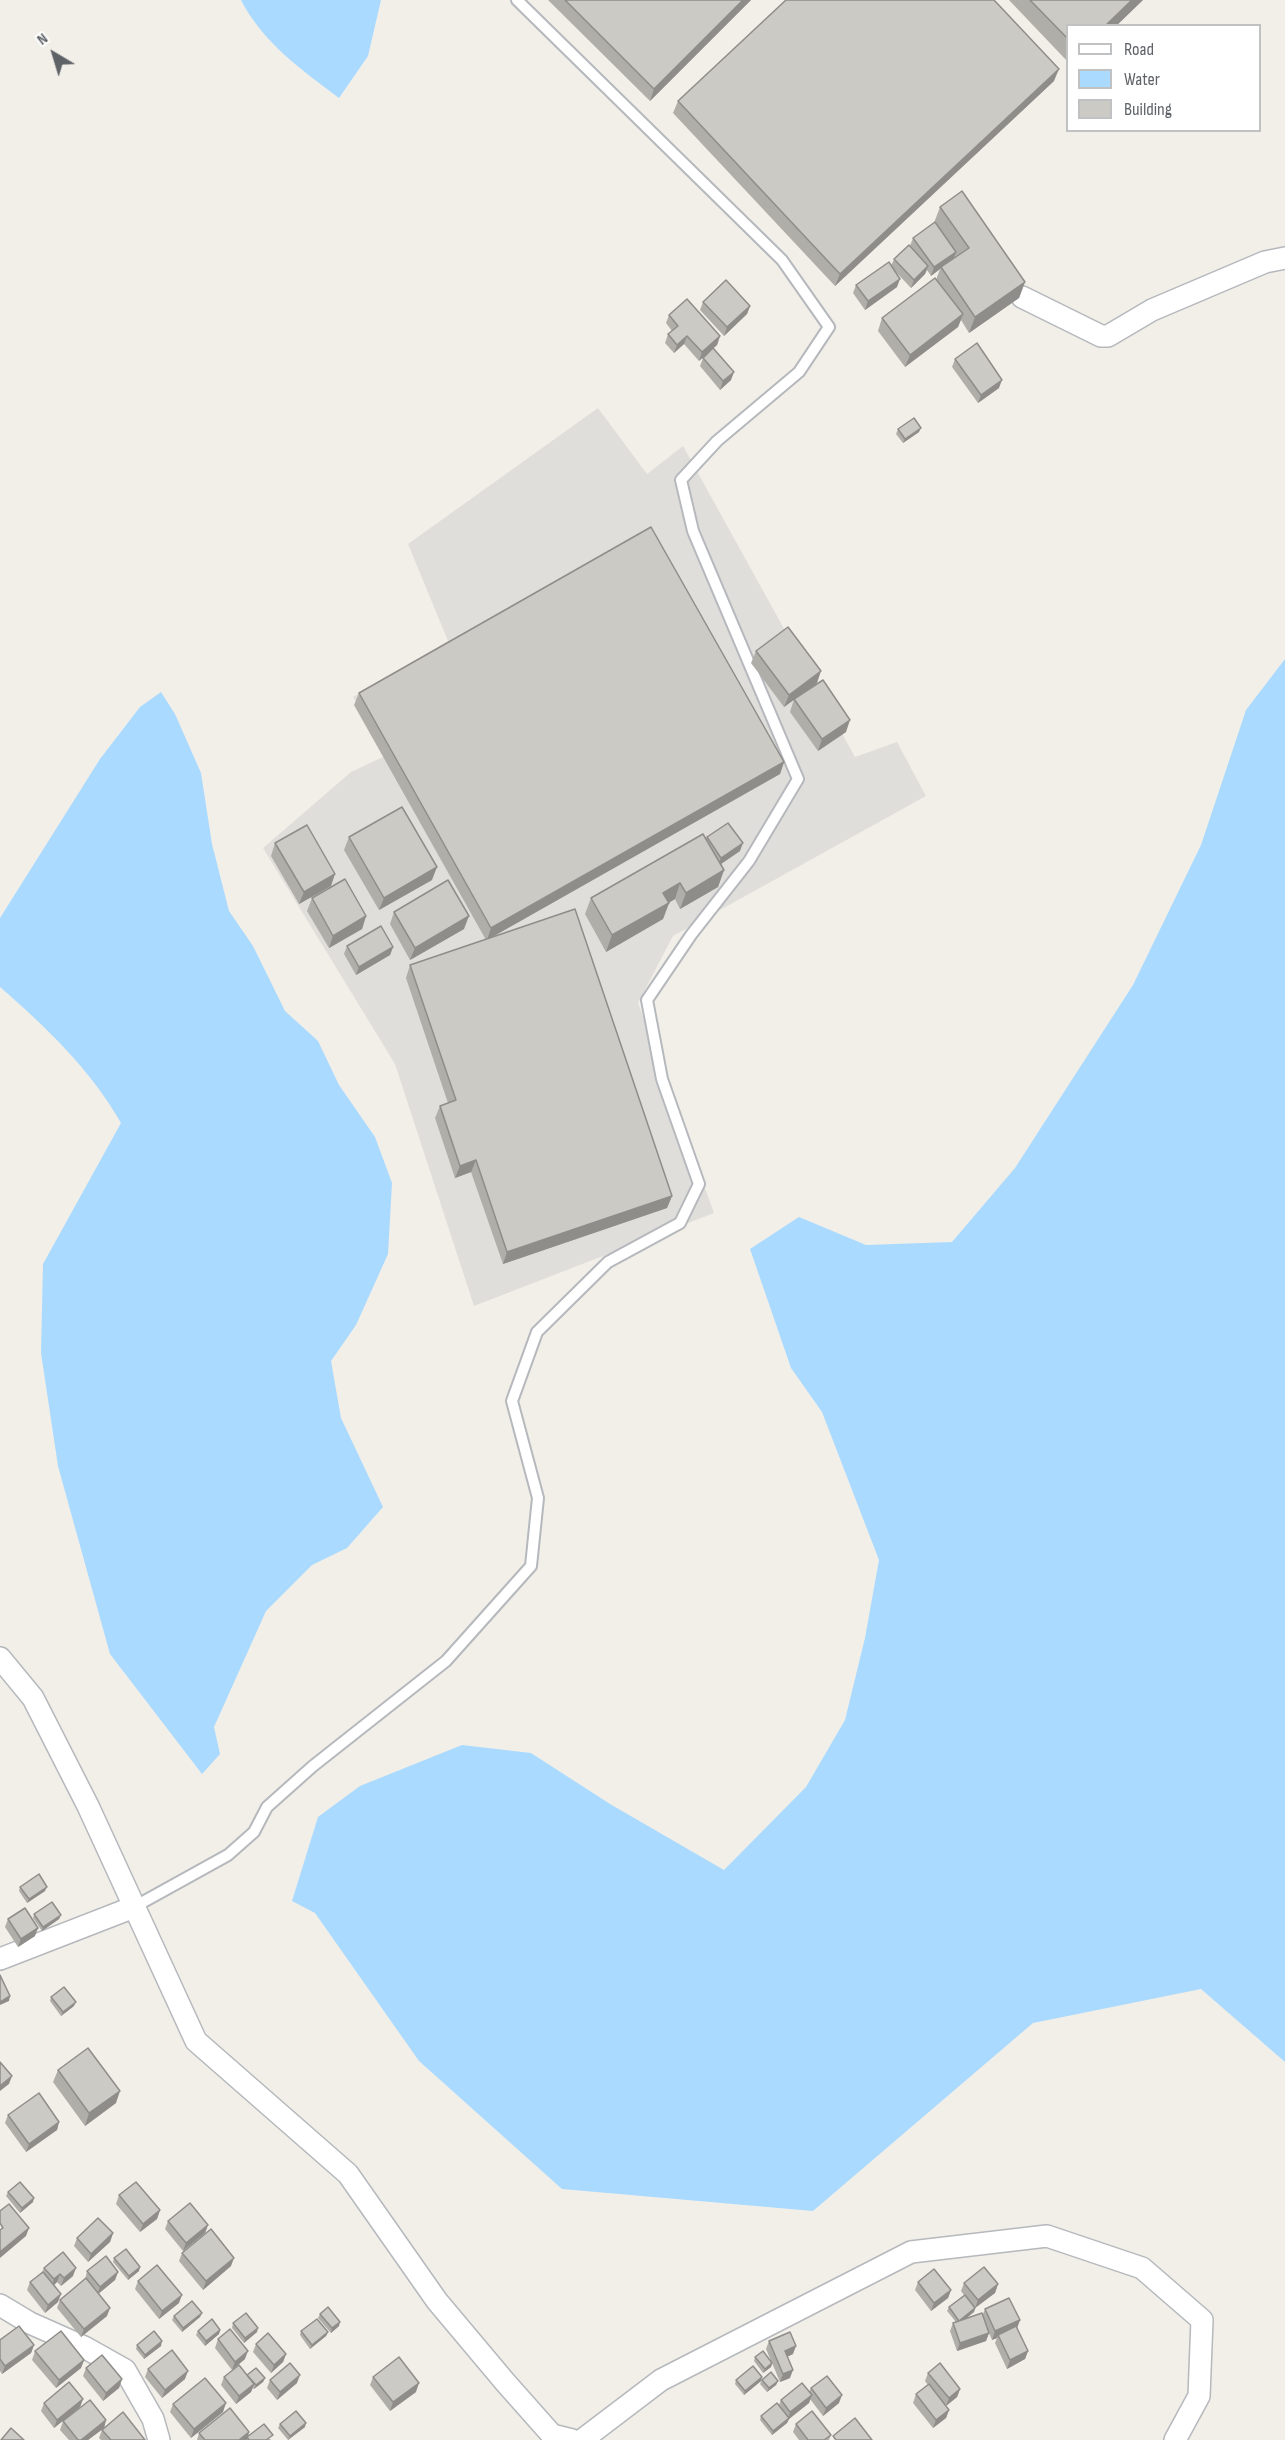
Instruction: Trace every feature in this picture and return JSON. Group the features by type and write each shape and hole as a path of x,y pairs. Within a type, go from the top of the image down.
{"street":[{"path":"1022,297 1101,336 1108,336 1152,310 1265,262 1285,258"},
{"path":"0,1658 33,1698 88,1806 195,2041 348,2174 437,2301 552,2435 572,2440"},
{"path":"0,1959 134,1908"},
{"path":"582,2440 661,2380 911,2252 1047,2236 1142,2268 1202,2320 1199,2396 1175,2440"},
{"path":"0,2305 30,2323 84,2347 125,2370 153,2419 159,2440"}],"lane":[{"path":"134,1908 228,1856 254,1832 267,1808 313,1766 446,1660 531,1566 538,1498 512,1401 537,1332 608,1262 680,1223 699,1184 662,1079 647,1000 691,935 749,861 798,779 693,531 681,480 717,441 798,372 829,327 782,260 517,0"}],"shaded area":[{"path":"598,408 647,474 683,446 855,757 897,742 926,796 673,936 638,1003 714,1213 474,1306 395,1064 263,848 351,772 385,756 353,697 448,641 408,544"}],"water":[{"path":"241,0 381,0 368,56 339,98 272,43 260,30"},
{"path":"1285,659 1285,2062 1201,1989 1033,2023 813,2211 562,2189 419,2061 315,1913 292,1901 318,1817 360,1786 462,1745 531,1753 610,1804 724,1870 806,1787 845,1720 865,1638 879,1560 822,1412 791,1368 750,1249 799,1217 866,1245 952,1242 1015,1168 1133,985 1201,845 1246,710"},
{"path":"161,692 175,714 201,773 212,844 229,911 253,946 285,1011 318,1041 339,1085 375,1137 392,1183 388,1254 356,1325 331,1361 341,1418 383,1507 347,1548 312,1565 266,1611 214,1727 220,1754 202,1774 110,1654 58,1466 41,1353 43,1264 121,1123 82,1067 0,987 0,918 100,759 140,707"}],"building":[{"path":"565,0 743,0 654,89"},
{"path":"786,0 994,0 1059,69 840,274 678,101"},
{"path":"1030,0 1132,0 1107,24 1066,24 1066,37"},
{"path":"962,191 1025,282 975,317 941,267 969,248 940,207"},
{"path":"935,222 956,252 934,267 913,238"},
{"path":"909,245 928,266 914,280 894,259"},
{"path":"889,262 900,279 868,301 856,285"},
{"path":"935,278 963,314 910,355 882,318"},
{"path":"726,280 750,306 727,327 703,302"},
{"path":"687,299 720,336 702,352 687,336 677,345 668,334 678,326 669,315"},
{"path":"977,343 1002,380 981,395 955,359"},
{"path":"713,348 734,372 723,381 703,358"},
{"path":"914,418 921,428 905,439 898,429"},
{"path":"651,527 784,762 491,928 359,693"},
{"path":"788,627 821,671 789,695 756,651"},
{"path":"823,680 850,720 822,739 794,699"},
{"path":"402,807 437,867 384,898 349,837"},
{"path":"728,823 743,843 721,858 707,837"},
{"path":"307,825 335,874 304,892 275,843"},
{"path":"703,834 724,870 686,893 680,883 663,893 669,903 612,935 591,898"},
{"path":"345,879 366,916 333,936 312,898"},
{"path":"448,880 469,916 415,948 394,912"},
{"path":"575,909 672,1196 507,1252 476,1160 460,1166 440,1106 456,1100 410,965"},
{"path":"381,926 393,947 359,967 347,946"},
{"path":"39,1874 47,1887 29,1899 20,1887"},
{"path":"52,1902 61,1915 43,1927 34,1914"},
{"path":"25,1908 38,1928 21,1939 8,1919"},
{"path":"0,1975 10,1996 0,2002"},
{"path":"64,1987 76,2002 63,2012 51,1997"},
{"path":"88,2048 120,2091 89,2113 58,2070"},
{"path":"0,2062 12,2076 0,2086"},
{"path":"39,2093 59,2122 29,2144 8,2115"},
{"path":"20,2182 34,2198 22,2208 8,2192"},
{"path":"136,2182 160,2210 143,2224 119,2195"},
{"path":"190,2203 208,2225 186,2243 168,2221"},
{"path":"9,2204 29,2228 0,2252 0,2230 3,2228 0,2223 0,2211"},
{"path":"98,2218 113,2233 91,2254 77,2238"},
{"path":"211,2229 234,2258 206,2281 182,2253"},
{"path":"126,2249 140,2267 129,2276 114,2258"},
{"path":"63,2252 76,2268 64,2278 60,2274 54,2279 44,2268"},
{"path":"106,2256 118,2272 100,2287 87,2271"},
{"path":"157,2265 182,2295 162,2311 138,2281"},
{"path":"984,2267 998,2284 978,2300 964,2283"},
{"path":"934,2269 951,2290 934,2303 918,2282"},
{"path":"43,2272 61,2294 48,2305 30,2282"},
{"path":"86,2278 110,2308 84,2329 60,2300"},
{"path":"965,2295 975,2308 959,2321 949,2307"},
{"path":"1009,2298 1020,2320 995,2331 985,2309"},
{"path":"192,2301 202,2313 183,2328 174,2316"},
{"path":"328,2307 340,2322 332,2328 320,2314"},
{"path":"246,2313 258,2328 245,2338 233,2323"},
{"path":"982,2313 989,2333 960,2343 953,2323"},
{"path":"212,2319 220,2330 206,2341 198,2331"},
{"path":"317,2319 328,2332 312,2345 301,2331"},
{"path":"19,2326 34,2345 5,2366 0,2359 0,2340"},
{"path":"1016,2326 1028,2351 1010,2360 998,2335"},
{"path":"230,2329 248,2351 235,2362 218,2339"},
{"path":"61,2331 84,2360 59,2380 35,2351"},
{"path":"154,2331 162,2341 145,2355 137,2345"},
{"path":"790,2332 796,2346 785,2351 793,2370 783,2374 769,2341"},
{"path":"268,2333 286,2354 274,2365 256,2344"},
{"path":"172,2350 188,2371 165,2390 148,2369"},
{"path":"763,2351 772,2363 765,2369 755,2357"},
{"path":"102,2355 122,2379 106,2393 86,2368"},
{"path":"399,2357 419,2383 393,2402 373,2377"},
{"path":"290,2363 300,2375 280,2392 270,2380"},
{"path":"940,2363 960,2389 949,2398 928,2373"},
{"path":"239,2365 254,2384 239,2396 224,2377"},
{"path":"753,2366 762,2377 745,2391 736,2380"},
{"path":"256,2368 265,2378 256,2385 247,2375"},
{"path":"771,2372 778,2381 769,2388 762,2380"},
{"path":"827,2376 842,2395 826,2408 811,2388"},
{"path":"205,2378 226,2403 194,2429 173,2404"},
{"path":"69,2382 83,2399 57,2420 44,2403"},
{"path":"802,2383 812,2395 790,2412 781,2400"},
{"path":"929,2384 949,2410 936,2420 916,2394"},
{"path":"90,2400 106,2420 78,2440 63,2421"},
{"path":"777,2403 789,2418 773,2431 761,2416"},
{"path":"230,2408 249,2432 239,2440 205,2440 199,2433"},
{"path":"296,2411 306,2423 290,2436 280,2424"},
{"path":"812,2411 831,2435 824,2440 808,2440 796,2424"},
{"path":"123,2412 145,2440 111,2440 102,2430"},
{"path":"855,2418 872,2440 836,2440 833,2436"},
{"path":"264,2424 273,2435 266,2440 249,2440 247,2437"},
{"path":"11,2428 24,2440 1,2440"}]}
